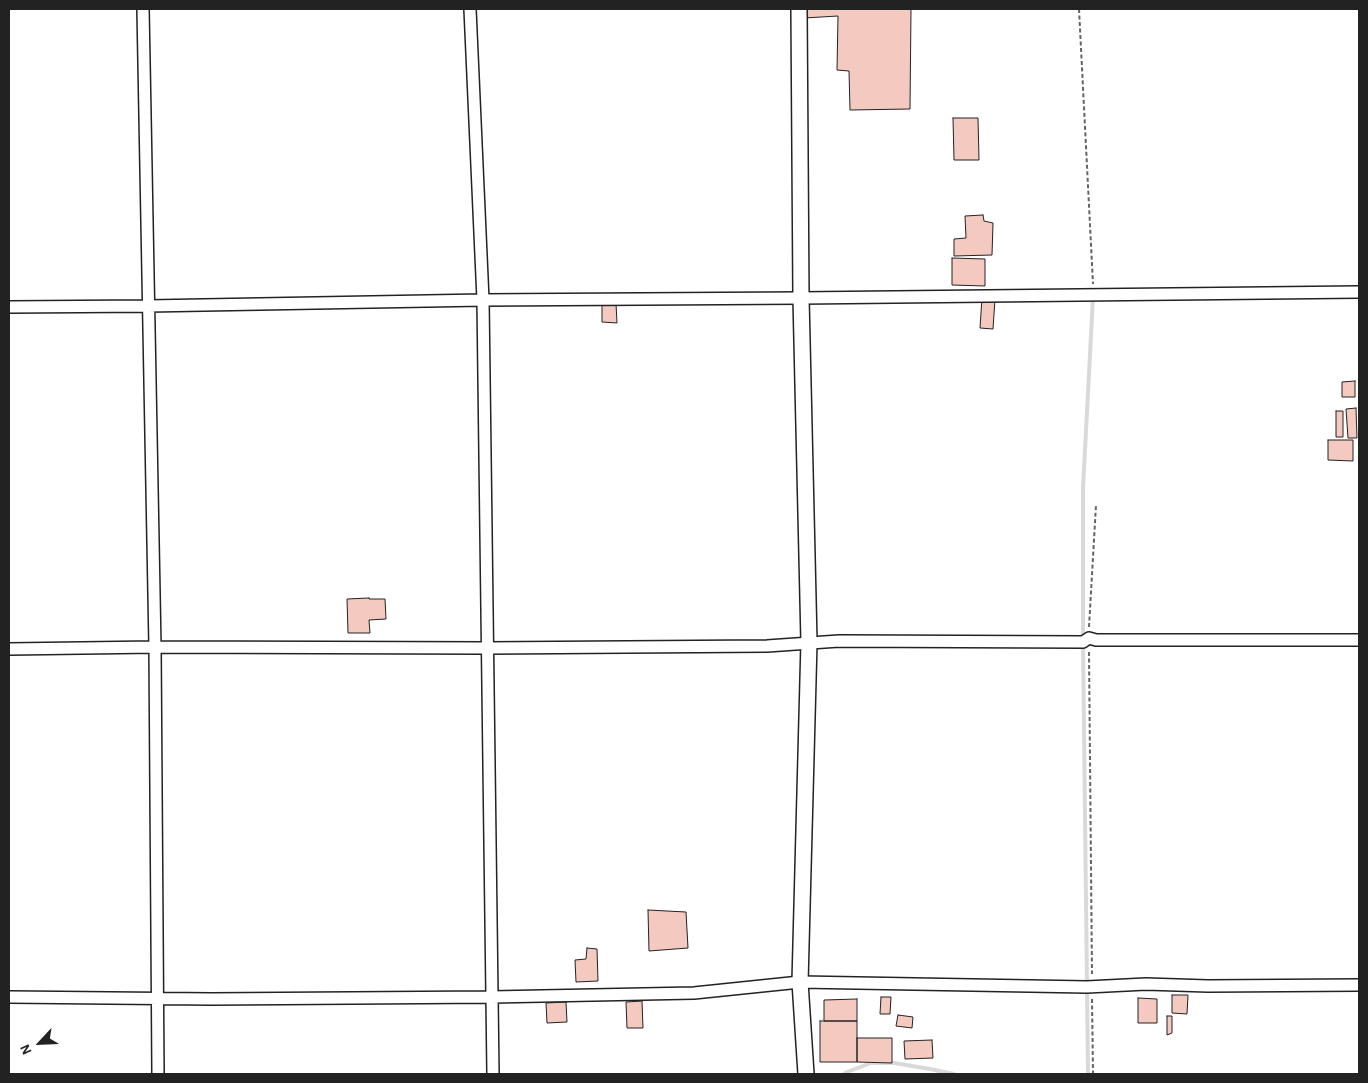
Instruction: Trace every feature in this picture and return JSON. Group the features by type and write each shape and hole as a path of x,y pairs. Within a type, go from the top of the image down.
{"street":[{"path":"143,9 155,647 158,1074"},
{"path":"470,9 483,300 493,1074"},
{"path":"799,9 801,298 809,642 800,982 806,1074"},
{"path":"9,307 483,300 1359,292"},
{"path":"9,649 767,646 839,641 1082,642 1089,638 1096,640 1359,640"},
{"path":"9,997 492,997 694,992 800,982 1092,987 1146,984 1208,986 1359,985"}],"path":[{"path":"1079,9 1093,295"},
{"path":"1094,1074 1089,638 1096,505"}],"building":[{"path":"804,9 911,9 910,109 850,110 849,71 837,70 838,16 804,18"},
{"path":"953,118 978,118 979,160 954,160"},
{"path":"983,215 984,221 993,223 992,255 954,256 954,239 966,238 965,216"},
{"path":"952,258 985,259 985,286 952,285"},
{"path":"982,298 995,299 993,329 980,328"},
{"path":"616,303 617,323 602,322 602,304"},
{"path":"1355,381 1355,397 1342,397 1342,382"},
{"path":"1356,408 1357,438 1348,438 1346,409"},
{"path":"1336,411 1343,411 1343,437 1336,437"},
{"path":"1328,440 1353,440 1353,461 1328,460"},
{"path":"347,599 385,599 386,619 369,620 370,633 348,633"},
{"path":"648,910 686,912 688,948 649,951"},
{"path":"587,948 597,949 598,981 576,982 575,960 586,959"},
{"path":"1172,995 1188,995 1187,1014 1172,1013"},
{"path":"881,997 891,997 890,1014 880,1014"},
{"path":"1138,998 1157,999 1157,1023 1138,1023"},
{"path":"857,999 857,1021 824,1021 824,1000"},
{"path":"642,1001 643,1028 627,1028 626,1002"},
{"path":"566,1002 567,1022 547,1023 546,1003"},
{"path":"898,1015 913,1017 912,1028 896,1026"},
{"path":"1167,1016 1172,1016 1172,1033 1167,1035"},
{"path":"820,1021 857,1021 857,1062 820,1062"},
{"path":"857,1038 892,1038 892,1063 857,1062"},
{"path":"932,1040 933,1058 905,1059 904,1041"}],"waterway":[{"path":"1088,1074 1083,488 1093,297"},
{"path":"844,1074 871,1063 894,1063 954,1074"}]}
